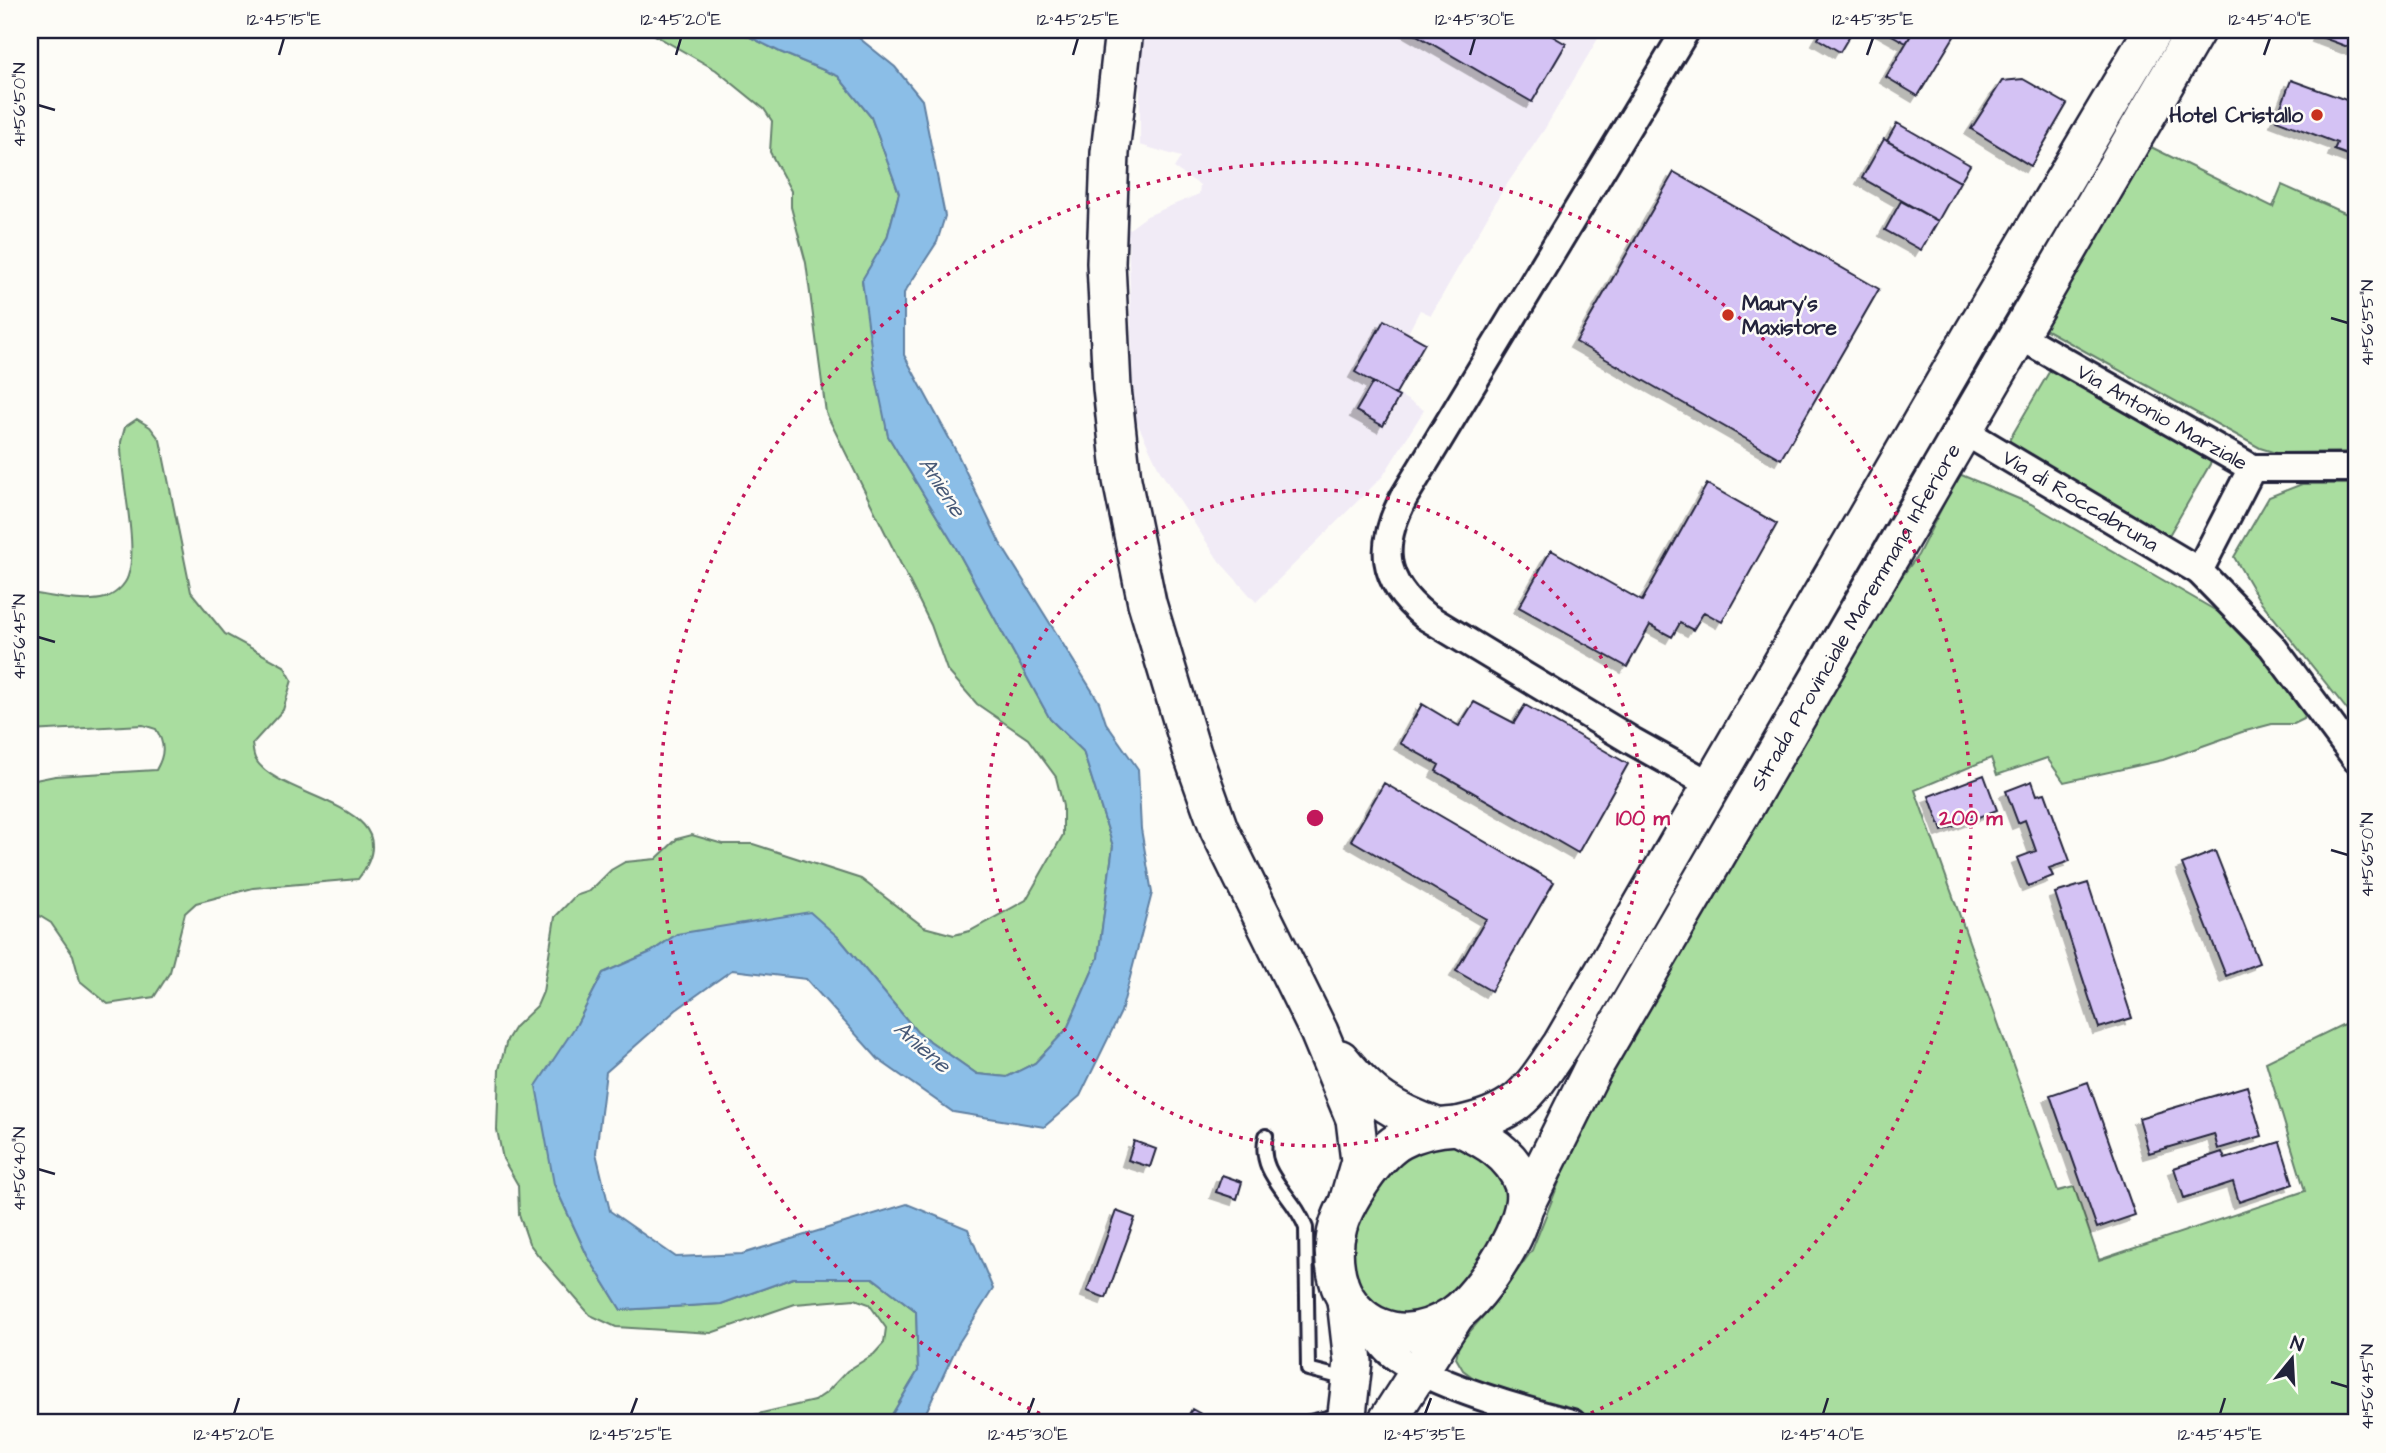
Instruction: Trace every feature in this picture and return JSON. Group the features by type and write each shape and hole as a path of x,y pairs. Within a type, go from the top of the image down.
{"main road":[{"path":"1125,30 1107,207 1112,388 1122,480 1147,603 1192,753 1220,829 1319,1032 1358,1129 1360,1161 1349,1199"},
{"name":"Strada Provinciale Maremmana Inferiore","path":"1447,1127 1497,1117 1508,1110 1536,1082 1562,1044 2153,30"},
{"name":"Strada Provinciale Maremmana Inferiore","path":"1524,1207 1593,1068 2196,30"},
{"path":"1319,1032 1358,1082 1378,1101 1412,1118 1447,1127 1506,1156 1523,1183 1524,1207 1496,1266 1479,1290 1456,1314 1386,1423"},
{"path":"1447,1127 1398,1141 1372,1166 1349,1199 1336,1225 1333,1248 1337,1274 1358,1312 1405,1333 1422,1331 1456,1314"},
{"path":"1348,1405 1352,1333 1358,1312"}],"street":[{"path":"1686,30 1404,497 1390,528 1387,553 1398,587 1425,615 1632,741 1711,785"},
{"name":"Via Antonio Marziale","path":"2018,335 2252,468 2356,468"},
{"name":"Via di Roccabruna","path":"1962,430 2199,571 2272,646 2356,759"},
{"path":"2199,571 2252,468"},
{"path":"1358,1312 1393,1355 1421,1372 1572,1423"}],"lane":[{"path":"1266,1136 1263,1155 1269,1173 1296,1207 1306,1228 1308,1369 1348,1405 1306,1423"}],"shaded area":[{"path":"1145,30 1603,30 1544,130 1501,193 1431,315 1420,310 1408,333 1425,343 1396,393 1424,410 1383,476 1256,602 1219,561 1160,471 1134,416 1128,230 1147,216 1199,194 1200,185 1174,168 1181,157 1140,145 1140,53"}],"green space":[{"path":"646,30 736,30 838,76 871,117 899,193 887,238 862,281 888,436 956,548 1050,719 1083,751 1113,846 1098,958 1067,1029 1035,1063 1007,1077 977,1074 917,1032 839,938 677,934 651,952 603,973 577,1024 554,1184 587,1255 621,1310 721,1304 793,1278 873,1278 916,1311 918,1371 887,1423 732,1423 736,1419 814,1401 826,1393 847,1371 874,1354 884,1343 886,1328 869,1304 855,1299 795,1304 711,1333 616,1327 590,1315 529,1243 519,1214 518,1185 503,1159 497,1130 499,1070 507,1040 515,1027 537,1006 543,992 555,917 575,896 590,891 611,870 625,862 656,859 677,839 692,835 723,844 753,844 861,879 924,927 954,935 970,931 1026,900 1063,835 1063,806 1056,777 1028,739 977,704 947,670 931,625 826,413 806,263 791,207 791,191 770,152 772,121 764,109 716,70"},
{"path":"2151,147 2273,207 2282,185 2356,218 2356,452 2276,453 2260,448 2043,328"},
{"path":"2052,367 2213,459 2168,537 2007,444"},
{"path":"137,419 150,427 160,440 191,592 225,634 284,666 292,680 283,710 252,744 255,758 269,774 337,806 357,819 370,834 371,854 358,879 253,888 196,903 185,913 170,972 154,997 108,1004 80,981 73,955 51,923 30,910 30,781 55,776 156,770 161,759 162,744 156,729 143,725 30,731 30,593 96,600 112,595 124,583 131,563 131,547 121,442 125,427"},
{"path":"1959,474 2031,504 2220,613 2247,636 2306,711 2304,719 2294,724 2272,724 2163,760 2064,782 2047,758 1997,775 1991,758 1915,790 2058,1191 2074,1187 2099,1260 2305,1191 2266,1062 2356,1018 2356,1423 1608,1423 1577,1416 1475,1379 1463,1370 1456,1358 1459,1344 1493,1305 1532,1250 1590,1105 1880,606 1918,555"},
{"path":"2302,484 2356,484 2356,721 2258,598 2234,557 2269,497"},
{"path":"1453,1142 1476,1154 1501,1179 1505,1200 1496,1231 1467,1277 1447,1299 1421,1312 1387,1313 1356,1290 1349,1247 1357,1221 1387,1175 1411,1153 1432,1144"}],"water":[{"name":"Aniene","path":"736,30 849,30 895,67 922,100 945,216 937,242 904,293 904,355 956,451 1000,543 1099,702 1106,723 1138,769 1141,829 1152,893 1121,1012 1080,1096 1044,1127 953,1112 879,1060 806,979 732,970 676,1010 606,1072 596,1153 610,1211 676,1257 742,1254 907,1204 968,1229 993,1289 958,1344 921,1423 887,1423 918,1371 916,1311 873,1278 793,1278 721,1304 621,1310 587,1255 554,1184 536,1086 577,1024 603,973 651,952 677,934 810,912 839,938 917,1032 977,1074 1007,1077 1035,1063 1067,1029 1098,958 1113,846 1083,751 1050,719 956,548 888,436 874,368 862,280 887,238 899,193 871,117 838,76"}],"building":[{"path":"1408,30 1542,30 1566,44 1532,102"},
{"path":"1823,30 1853,30 1840,52 1818,39"},
{"path":"1883,30 1914,30 1906,43"},
{"path":"1914,30 1958,30 1918,96 1886,77"},
{"path":"2321,30 2356,30 2356,50 2318,36"},
{"path":"2023,79 2067,104 2031,166 1971,129 2002,81"},
{"name":"Hotel Cristallo","path":"2291,80 2352,102 2350,108 2356,111 2356,158 2334,150 2337,143 2276,120"},
{"path":"1897,123 1970,165 1960,182 1887,141"},
{"path":"1884,139 1960,182 1938,221 1862,178"},
{"name":"Maury's Maxistore","path":"1674,172 1879,289 1781,459 1576,342"},
{"path":"1901,201 1938,221 1921,250 1885,230"},
{"path":"1384,320 1425,343 1395,395 1355,372"},
{"path":"1373,382 1399,397 1383,426 1356,411"},
{"path":"1707,484 1777,524 1722,622 1704,612 1693,630 1680,623 1672,637 1650,625 1627,667 1519,607 1551,550 1642,601"},
{"path":"1474,702 1514,723 1525,705 1628,764 1578,853 1436,771 1439,765 1400,743 1422,704 1459,726"},
{"path":"1984,775 1997,810 1942,831 1929,796"},
{"path":"2032,781 2037,795 2045,793 2070,861 2049,868 2053,876 2028,886 2017,858 2036,851 2025,820 2018,823 2006,791"},
{"path":"1384,783 1554,882 1491,991 1456,971 1486,919 1351,840"},
{"path":"2215,851 2259,963 2226,976 2182,864"},
{"path":"2088,883 2132,1018 2099,1028 2055,893"},
{"path":"2088,1082 2135,1215 2097,1228 2050,1095"},
{"path":"2247,1086 2262,1136 2218,1149 2214,1134 2149,1153 2139,1118"},
{"path":"1134,1141 1156,1149 1150,1167 1128,1160"},
{"path":"2280,1142 2293,1184 2239,1202 2233,1182 2184,1198 2174,1168 2222,1152 2225,1159"},
{"path":"1222,1175 1242,1182 1237,1199 1216,1192"},
{"path":"1116,1211 1135,1218 1106,1298 1087,1291"},
{"path":"1192,1409 1215,1422 1184,1423"}],"place":[{"name":"Hotel Cristallo","path":"2317,115"},
{"name":"Maury's Maxistore","path":"1728,315"}]}
